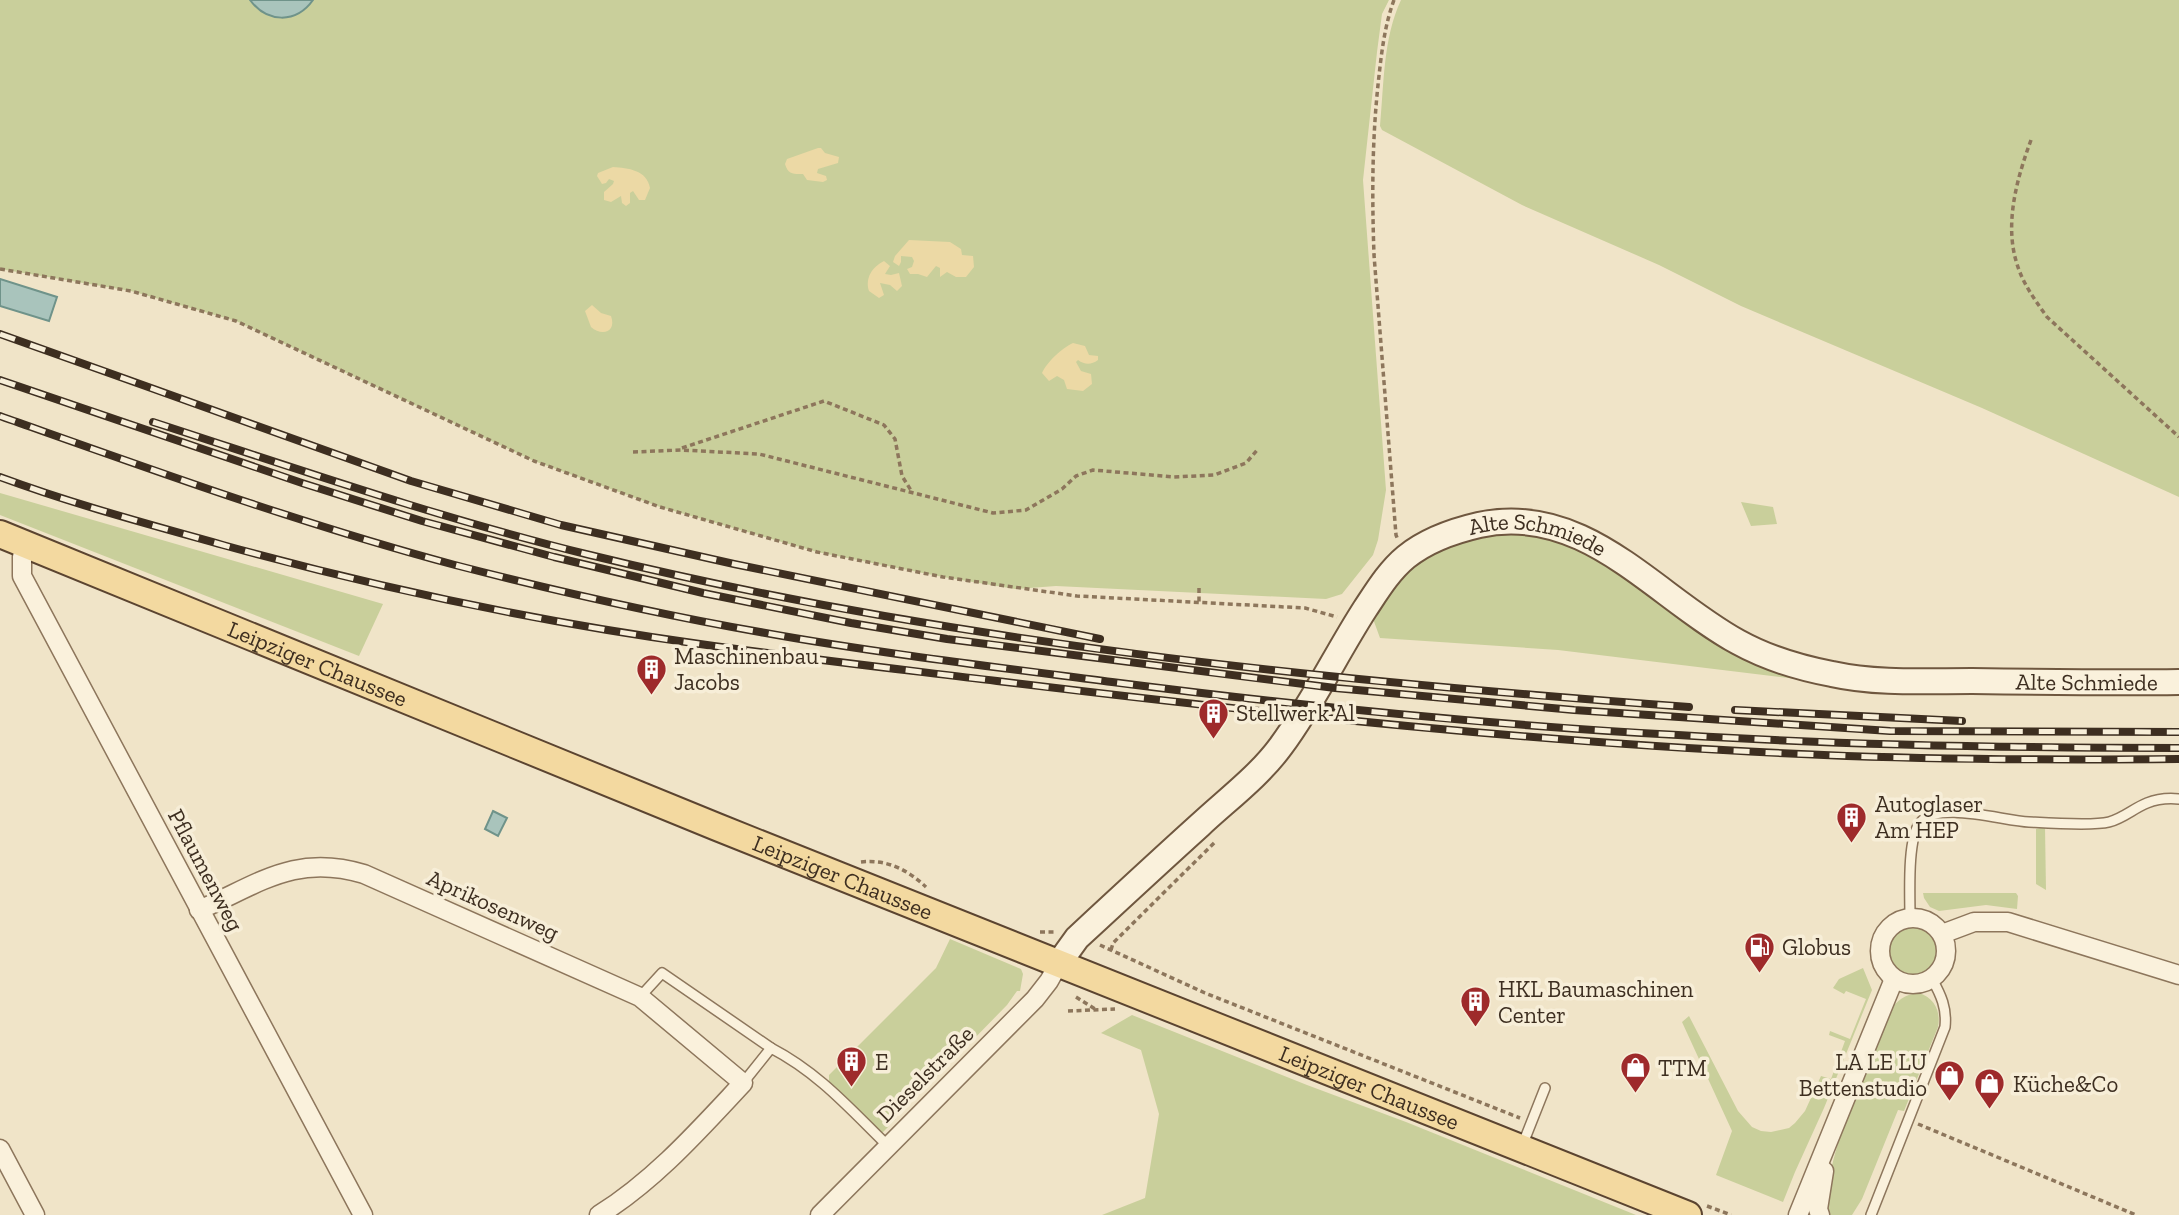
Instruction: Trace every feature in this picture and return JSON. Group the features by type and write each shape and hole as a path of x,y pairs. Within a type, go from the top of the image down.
{"main road":[{"name":"Leipziger Chaussee","path":"0,534 717,827 1688,1215"}],"street":[{"name":"Alte Schmiede","path":"1059,963 1077,938 1237,792 1280,748 1381,585 1406,557 1428,543 1462,529 1511,521 1530,522 1566,531 1599,547 1737,641 1780,660 1817,671 1866,679 1928,681 2179,682"},
{"name":"Pflaumenweg","path":"26,544 22,557 22,576 363,1215"},
{"name":"Aprikosenweg","path":"199,910 281,872 299,867 341,867 364,874 640,997 743,1083"},
{"path":"1902,919 1922,919 1933,924 1942,934 1946,946 1945,958 1941,970 1932,979 1909,984 1894,979 1882,965 1879,946 1883,935 1889,926 1902,919"},
{"path":"1942,934 1975,922 2008,922 2179,975"},
{"name":"Dieselstraße","path":"820,1215 1035,999 1059,963"},
{"path":"1818,1213 1831,1132 1894,979"},
{"path":"599,1215 639,1186 667,1161 743,1083"},
{"path":"1798,1215 1829,1140"},
{"path":"0,1149 35,1215"}],"lane":[{"path":"1910,917 1913,834 1920,821 1930,815 1945,813 1984,815 2026,822 2105,823 2122,818 2147,803 2162,799 2179,799"},
{"path":"640,997 662,973 821,1080 888,1146"},
{"path":"1871,1215 1945,1027 1946,1013 1932,979"},
{"path":"743,1083 771,1048"},
{"path":"1521,1148 1545,1088"}],"path":[{"path":"1394,0 1380,67 1372,209 1396,535 1406,557"},
{"path":"2031,140 2019,172 2012,231 2016,263 2030,293 2047,317 2179,437"},
{"path":"0,269 131,291 236,321 534,461 660,507 817,552 1015,589 1077,596 1305,608 1356,624"},
{"path":"677,450 824,401 884,425 895,439 902,476 912,492"},
{"path":"633,452 677,450 760,454 993,513 1026,510 1062,489 1076,477 1093,470 1174,477 1214,475 1246,463 1258,449"},
{"path":"1199,587 1199,603"},
{"path":"1111,950 1113,943 1224,832"},
{"path":"858,862 889,863 903,869 935,891"},
{"path":"1031,929 1045,933 1060,932"},
{"path":"1097,938 1099,944 1205,993 1531,1123"},
{"path":"1076,997 1095,1009"},
{"path":"1068,1011 1122,1009"},
{"path":"1916,1123 2136,1215"}],"green space":[{"path":"0,0 1389,0 1382,14 1363,180 1386,490 1373,555 1342,594 1326,599 1056,586 1015,589 817,552 660,507 534,461 236,321 131,291 0,269"},
{"path":"1401,0 2179,0 2179,497 1982,408 1741,306 1659,265 1522,205 1382,130 1380,126 1388,46"},
{"path":"0,493 383,604 359,656 0,515"},
{"path":"1741,502 1773,507 1777,524 1751,526"},
{"path":"1491,531 1550,534 1605,561 1814,681 1558,650 1380,638 1372,616 1395,579 1435,548"},
{"path":"2045,827 2046,890 2036,884 2036,829"},
{"path":"1923,893 2016,893 2017,909 1986,905 1939,911 1930,907"},
{"path":"1912,927 1929,934 1936,951 1929,968 1912,975 1895,968 1888,951 1895,934"},
{"path":"950,939 1021,969 1023,974 1020,991 1017,991 1007,1005 926,1088 923,1085 907,1100 910,1104 907,1107 898,1103 891,1110 896,1119 879,1133 829,1082 829,1075 936,968"},
{"path":"1863,968 1872,990 1783,1202 1716,1175 1732,1131 1682,1022 1689,1016 1738,1111 1752,1127 1771,1132 1789,1128 1805,1111 1821,1076 1831,1079 1845,1041 1829,1035 1830,1031 1850,1039 1866,999 1846,991 1844,994 1833,988 1839,979"},
{"path":"1919,993 1929,998 1936,1006 1938,1027 1904,1111 1898,1110 1862,1199 1852,1215 1827,1215 1827,1193 1839,1141 1889,1012 1898,1001"},
{"path":"1132,1015 1636,1215 1102,1215 1145,1198 1159,1114 1141,1050 1101,1033"}],"sand":[{"path":"818,148 839,157 838,163 818,169 817,173 826,176 827,180 807,180 803,174 794,174 788,170 785,164 787,159"},
{"path":"613,167 631,169 645,177 650,188 645,200 639,200 633,191 630,193 630,203 626,206 622,203 621,196 611,202 604,200 604,192 614,181 609,179 602,184 597,176 598,173"},
{"path":"909,240 950,242 961,249 962,255 973,256 974,267 966,277 956,277 947,272 940,277 940,268 936,266 927,277 910,274 907,269 912,267 912,257 901,256 899,266 893,262"},
{"path":"884,261 890,266 885,274 899,273 902,286 897,291 890,285 880,283 884,295 879,298 869,291 868,282 876,266"},
{"path":"592,305 601,313 611,316 612,326 607,331 591,327 585,311"},
{"path":"1073,343 1085,346 1089,355 1098,356 1098,360 1090,364 1078,360 1076,362 1081,371 1091,374 1092,384 1083,391 1067,389 1064,380 1057,376 1049,381 1042,373 1055,356"}],"water":[{"path":"250,0 313,0 298,13 282,18 265,13"},
{"path":"0,279 57,297 49,321 0,306"},
{"path":"493,811 507,818 498,836 485,829"}],"railway":[{"path":"0,334 411,481 561,525 734,564 1100,639"},
{"path":"0,380 422,521 554,557 703,593 947,639 1335,688 1574,710 1890,731 2179,732"},
{"path":"0,416 283,514 455,565 645,610 847,647 1253,699 1536,726 1866,744 2179,748"},
{"path":"153,422 370,493 535,541 725,586 862,612 999,635 1274,670 1689,707"},
{"path":"0,477 167,529 282,561 400,589 579,625 774,654 1307,716 1617,743 1868,757 2179,759"},
{"path":"1735,710 1962,721"}],"place":[{"name":"Maschinenbau Jacobs","path":"651,696"},
{"name":"Stellwerk Al","path":"1213,740"},
{"name":"Autoglaser Am HEP","path":"1852,844"},
{"name":"Globus","path":"1759,974"},
{"name":"HKL Baumaschinen Center","path":"1475,1029"},
{"name":"E","path":"852,1089"},
{"name":"TTM","path":"1635,1095"},
{"name":"LA LE LU Bettenstudio","path":"1950,1102"},
{"name":"Küche&Co","path":"1990,1111"}]}
